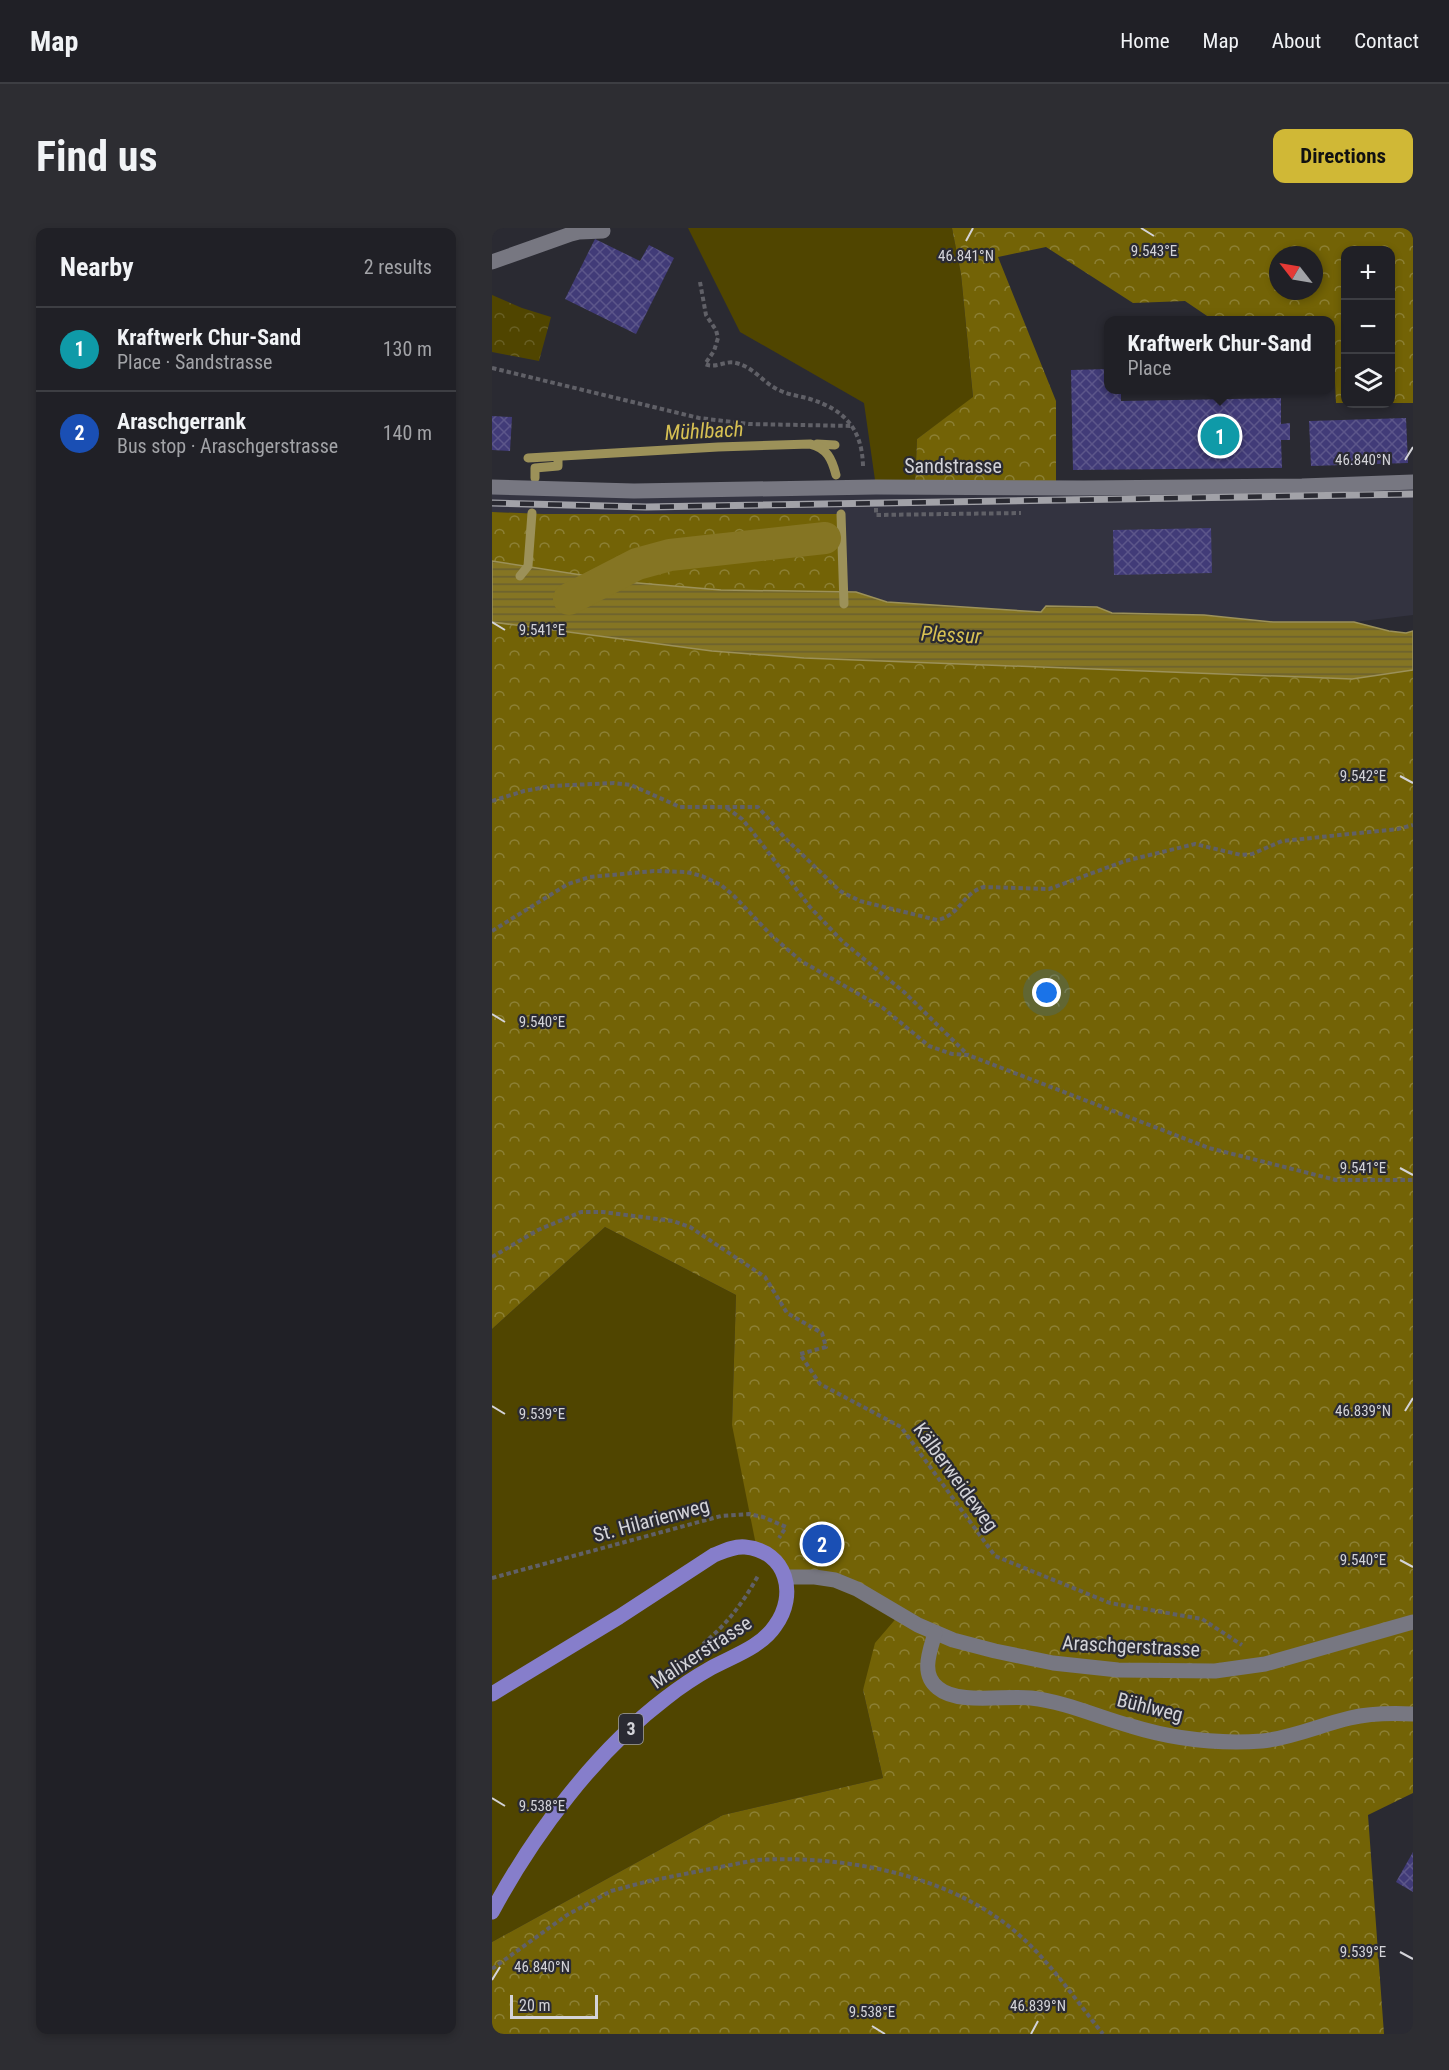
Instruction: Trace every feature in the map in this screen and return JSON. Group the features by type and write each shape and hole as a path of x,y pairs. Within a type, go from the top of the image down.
{"main road":[{"path":"492,1694 619,1617 714,1555 731,1548 744,1547 769,1556 779,1566 785,1577"},
{"name":"Malixerstrasse","path":"492,1912 537,1839 581,1782 649,1711 711,1668 749,1648 774,1628 782,1615 786,1602 788,1589 785,1577"}],"street":[{"path":"492,262 570,234 603,231"},
{"name":"Sandstrasse","path":"492,487 634,491 863,487 1291,486 1413,482"},
{"name":"Araschgerstrasse","path":"785,1577 835,1580 857,1589 935,1633 995,1651 1076,1666 1119,1670 1215,1671 1265,1664 1413,1622"},
{"name":"Bühlweg","path":"935,1633 928,1655 928,1675 932,1683 945,1693 967,1697 1014,1696 1049,1701 1138,1729 1167,1735 1218,1741 1264,1740 1284,1737 1369,1714 1413,1714"}],"path":[{"path":"700,282 706,315 718,334 717,344 705,364 711,367 735,362 747,367 777,390 822,403 841,414 858,434 863,454 863,487"},
{"path":"492,368 706,420 749,424 853,426"},
{"path":"492,801 524,791 551,786 614,783 631,785 680,807 758,807 784,838 840,891 860,901 937,920 948,918 976,889 984,887 1049,889 1125,861 1195,844 1241,855 1252,854 1282,841 1398,829 1413,825"},
{"path":"726,808 742,819 810,906 842,941 904,992 968,1055"},
{"path":"492,931 568,884 590,877 654,871 686,872 702,876 721,885 734,896 772,936 801,961 883,1008 928,1046 952,1054 968,1055 1209,1148 1336,1180 1413,1180"},
{"name":"Kälberweideweg","path":"492,1257 538,1230 581,1212 603,1212 673,1221 690,1227 765,1277 787,1313 822,1334 826,1347 800,1354 820,1384 901,1427 995,1556 1110,1603 1202,1619 1242,1645 1253,1642"},
{"name":"St. Hilarienweg","path":"492,1578 699,1522 737,1514 763,1517 786,1527 769,1556"},
{"path":"711,1668 700,1647 736,1612 769,1556"},
{"path":"492,1969 581,1906 625,1886 756,1860 829,1861 882,1870 927,1883 972,1903 1011,1928 1041,1958 1103,2034"}],"shaded area":[{"path":"1413,482 1413,615 1354,622 1273,622 1204,615 1112,613 1097,607 1046,606 1041,612 887,602 856,592 844,592 841,514 492,512 492,487"}],"green space":[{"path":"688,228 952,228 961,274 973,398 917,439 915,487 876,487 864,403 740,332"},
{"path":"952,228 1413,228 1413,403 1395,403 1395,246 1341,246 1341,403 1336,403 1335,316 1207,316 1185,301 1133,303 1046,247 998,257 1056,401 1056,488 915,487 917,439 973,397 961,274"},
{"path":"492,295 551,317 539,361 492,352"},
{"path":"492,512 841,514 844,592 721,590 626,582 492,561"},
{"path":"492,622 712,651 804,658 1352,679 1413,670 1413,1793 1368,1815 1384,2034 492,2034 492,1942 723,1815 883,1778 863,1690 875,1643 899,1615 857,1589 785,1577 757,1550 732,1425 736,1295 605,1227 492,1329"},
{"path":"605,1227 736,1295 732,1425 815,1577 899,1615 863,1690 883,1778 723,1815 492,1942 492,1329"}],"water":[{"name":"Plessur","path":"492,561 626,582 721,590 856,592 887,602 1041,612 1046,606 1097,607 1112,613 1204,615 1273,622 1354,622 1389,631 1406,633 1413,631 1413,670 1352,679 804,658 712,651 492,622"}],"building":[{"path":"595,239 640,261 649,245 674,258 636,334 565,299"},
{"path":"1104,369 1104,394 1121,394 1121,401 1281,398 1281,424 1290,423 1290,440 1281,440 1282,468 1073,470 1071,370"},
{"path":"492,416 512,417 510,451 492,450"},
{"path":"1406,418 1408,463 1311,466 1309,421"},
{"path":"1211,528 1212,573 1114,575 1113,530"},
{"path":"1413,1852 1413,1892 1396,1882"}],"waterway":[{"name":"Mühlbach","path":"528,458 810,444 825,451 833,464 836,475"},
{"path":"817,444 835,445"},
{"name":"Mühlbach","path":"535,478 535,468 558,466 558,457"},
{"name":"Mühlbach","path":"520,576 528,566 532,513"},
{"name":"Mühlbach","path":"841,514 844,604"},
{"path":"569,599 637,564 670,555 825,538"}],"railway":[{"path":"492,503 646,507 1413,494"}],"place":[{"name":"Kraftwerk Chur-Sand","path":"1220,436"},
{"name":"Araschgerrank","path":"822,1544"}]}
